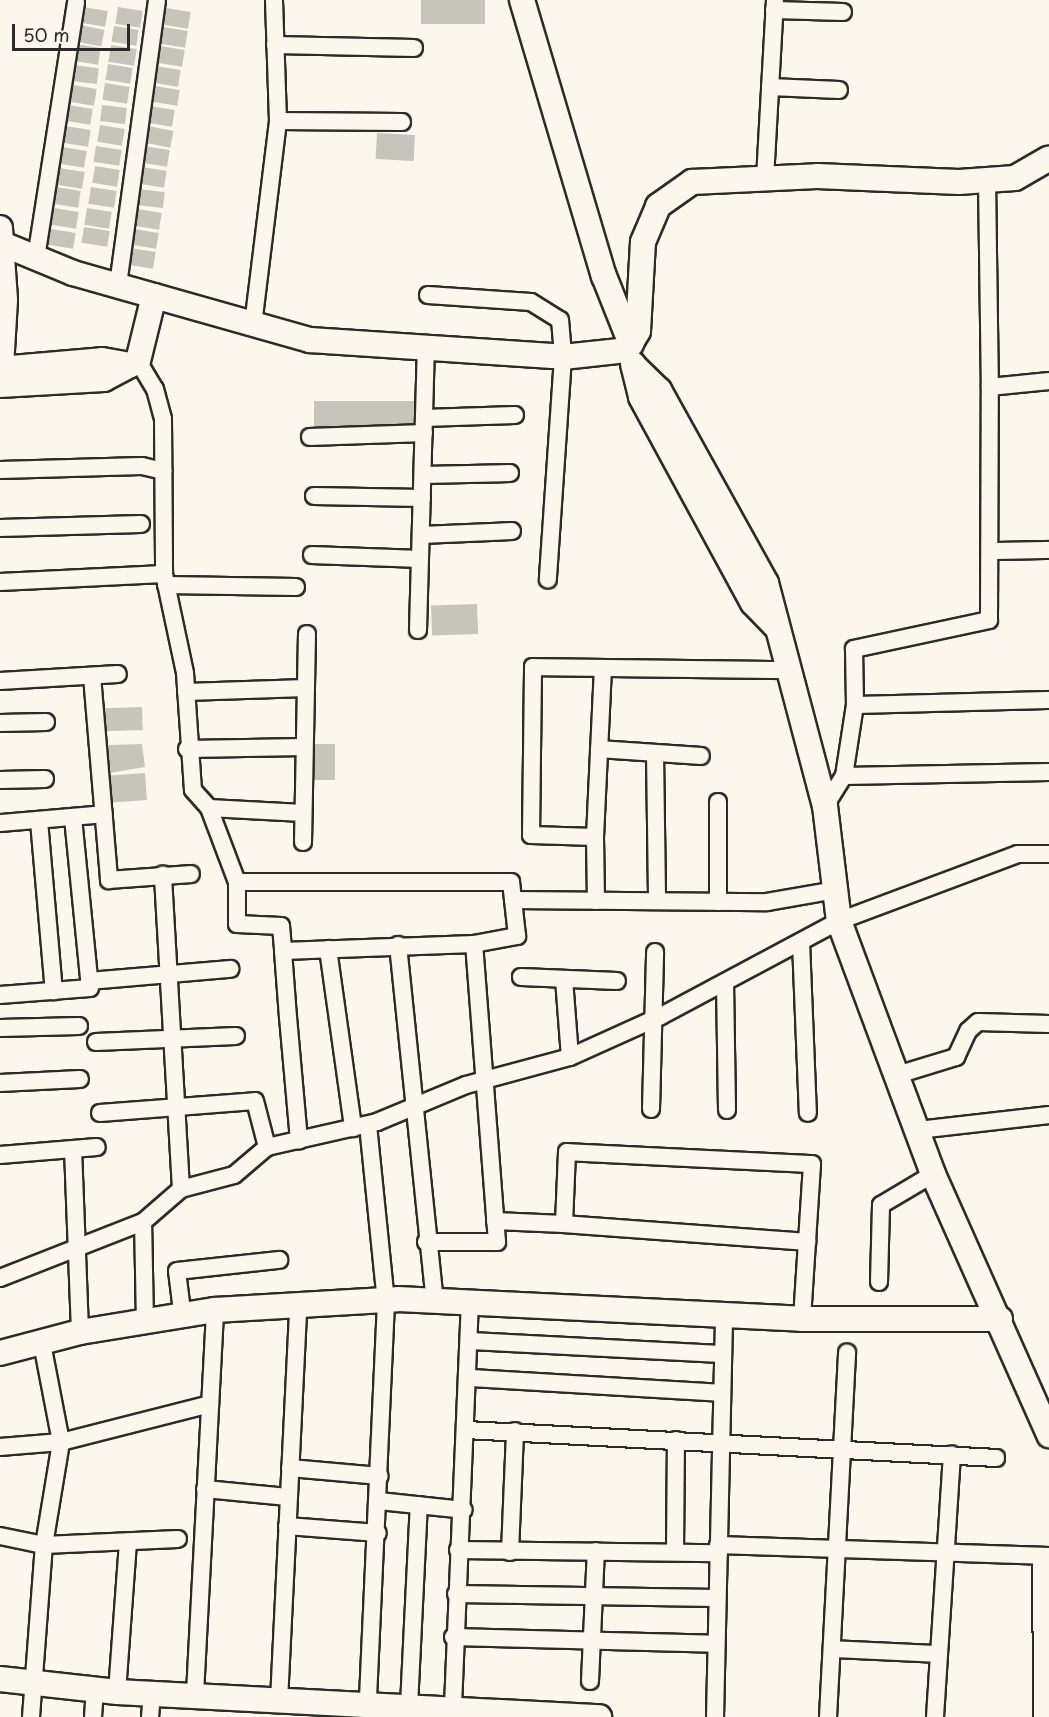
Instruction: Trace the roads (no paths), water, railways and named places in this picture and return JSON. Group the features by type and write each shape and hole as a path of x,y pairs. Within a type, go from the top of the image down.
{"street":[{"path":"253,325 278,121 274,0"},
{"path":"522,0 604,276 631,353 646,407 753,603 776,626 785,670 825,806 839,921 933,1174 1000,1319 1049,1435"},
{"path":"36,258 76,2"},
{"path":"118,285 157,2"},
{"path":"765,179 774,5 843,12"},
{"path":"275,45 414,48"},
{"path":"770,87 839,90"},
{"path":"278,121 402,122"},
{"path":"631,353 638,331 643,242 658,206 692,182 765,179 987,180 1015,178 1049,158"},
{"path":"825,806 844,776 855,705 854,649 989,620 992,550 987,180"},
{"path":"3,236 36,258 154,296 310,340 564,357 631,353"},
{"path":"3,236 0,385 104,379 134,363 154,296"},
{"path":"428,295 515,300 545,308 560,320 564,357 548,579"},
{"path":"418,630 426,348"},
{"path":"0,369 102,360 134,363"},
{"path":"134,363 161,408 165,579 186,692 187,749 194,790 209,808 237,882 237,924 281,926 299,1142"},
{"path":"990,387 1049,381"},
{"path":"310,437 515,415"},
{"path":"0,470 142,466 163,471"},
{"path":"423,475 510,473"},
{"path":"314,496 422,498"},
{"path":"0,528 141,524"},
{"path":"421,535 512,531"},
{"path":"992,550 1049,550"},
{"path":"312,555 420,559"},
{"path":"0,582 165,579 296,587"},
{"path":"303,842 307,634"},
{"path":"595,837 531,835 533,667 785,670"},
{"path":"596,901 595,837 603,668"},
{"path":"0,681 118,674"},
{"path":"92,676 109,880 190,874"},
{"path":"186,692 306,688"},
{"path":"855,705 1049,700"},
{"path":"0,723 46,722"},
{"path":"187,749 304,747"},
{"path":"599,749 700,756"},
{"path":"655,753 657,901"},
{"path":"844,776 1049,772"},
{"path":"0,780 45,779"},
{"path":"718,802 718,902"},
{"path":"209,808 303,813"},
{"path":"0,823 104,814"},
{"path":"0,995 90,988 73,817"},
{"path":"39,821 54,991"},
{"path":"0,1278 143,1222 181,1189 234,1175 267,1147 299,1142 361,1126 412,1105 484,1080 570,1057 652,1020 839,921 1018,854 1049,854"},
{"path":"164,875 172,974 171,1039 181,1189"},
{"path":"237,882 512,882 517,936 474,944 283,951"},
{"path":"513,900 767,902 835,890"},
{"path":"801,942 808,1113"},
{"path":"426,1242 497,1242 474,944"},
{"path":"398,945 426,1242 435,1304"},
{"path":"328,949 361,1126 386,1302 378,1533 368,1706"},
{"path":"651,1109 655,952"},
{"path":"89,981 230,969"},
{"path":"521,977 616,981"},
{"path":"564,979 570,1057"},
{"path":"725,982 727,1110"},
{"path":"897,1075 956,1057 968,1031 978,1022 1049,1024"},
{"path":"0,1028 80,1026"},
{"path":"96,1042 236,1036"},
{"path":"0,1083 80,1079"},
{"path":"100,1113 255,1101 267,1147"},
{"path":"918,1130 1049,1115"},
{"path":"0,1155 97,1147"},
{"path":"73,1149 80,1332"},
{"path":"564,1224 567,1152 812,1164 802,1319"},
{"path":"879,1282 881,1205 933,1174"},
{"path":"495,1221 807,1242"},
{"path":"143,1222 145,1323"},
{"path":"183,1319 177,1271 279,1260"},
{"path":"0,1353 80,1332 183,1319 215,1310 386,1302 802,1319 1000,1319"},
{"path":"453,1706 453,1637 458,1550 464,1510 466,1430 471,1378 470,1305"},
{"path":"279,1701 298,1306"},
{"path":"195,1694 215,1310"},
{"path":"715,1717 716,1598 719,1549 718,1442 724,1316"},
{"path":"471,1341 721,1354"},
{"path":"31,1717 44,1545 61,1442 42,1343"},
{"path":"828,1717 847,1352"},
{"path":"471,1378 720,1393"},
{"path":"0,1447 61,1442 210,1404"},
{"path":"466,1430 842,1448 996,1458"},
{"path":"510,1552 515,1431"},
{"path":"675,1551 676,1440"},
{"path":"935,1717 943,1554 952,1455"},
{"path":"290,1468 380,1476"},
{"path":"205,1489 288,1497"},
{"path":"379,1501 464,1510"},
{"path":"410,1706 419,1505"},
{"path":"287,1526 378,1533"},
{"path":"0,1536 44,1545 178,1539"},
{"path":"93,1717 106,1690 128,1542"},
{"path":"458,1550 675,1551 837,1546 943,1554 1045,1557 1042,1717"},
{"path":"590,1681 592,1596 596,1551"},
{"path":"456,1594 716,1598"},
{"path":"453,1637 715,1644"},
{"path":"832,1649 938,1654"},
{"path":"0,1679 34,1680 106,1690 151,1705 195,1694 279,1701 325,1711 368,1706 453,1706 599,1717"}]}
